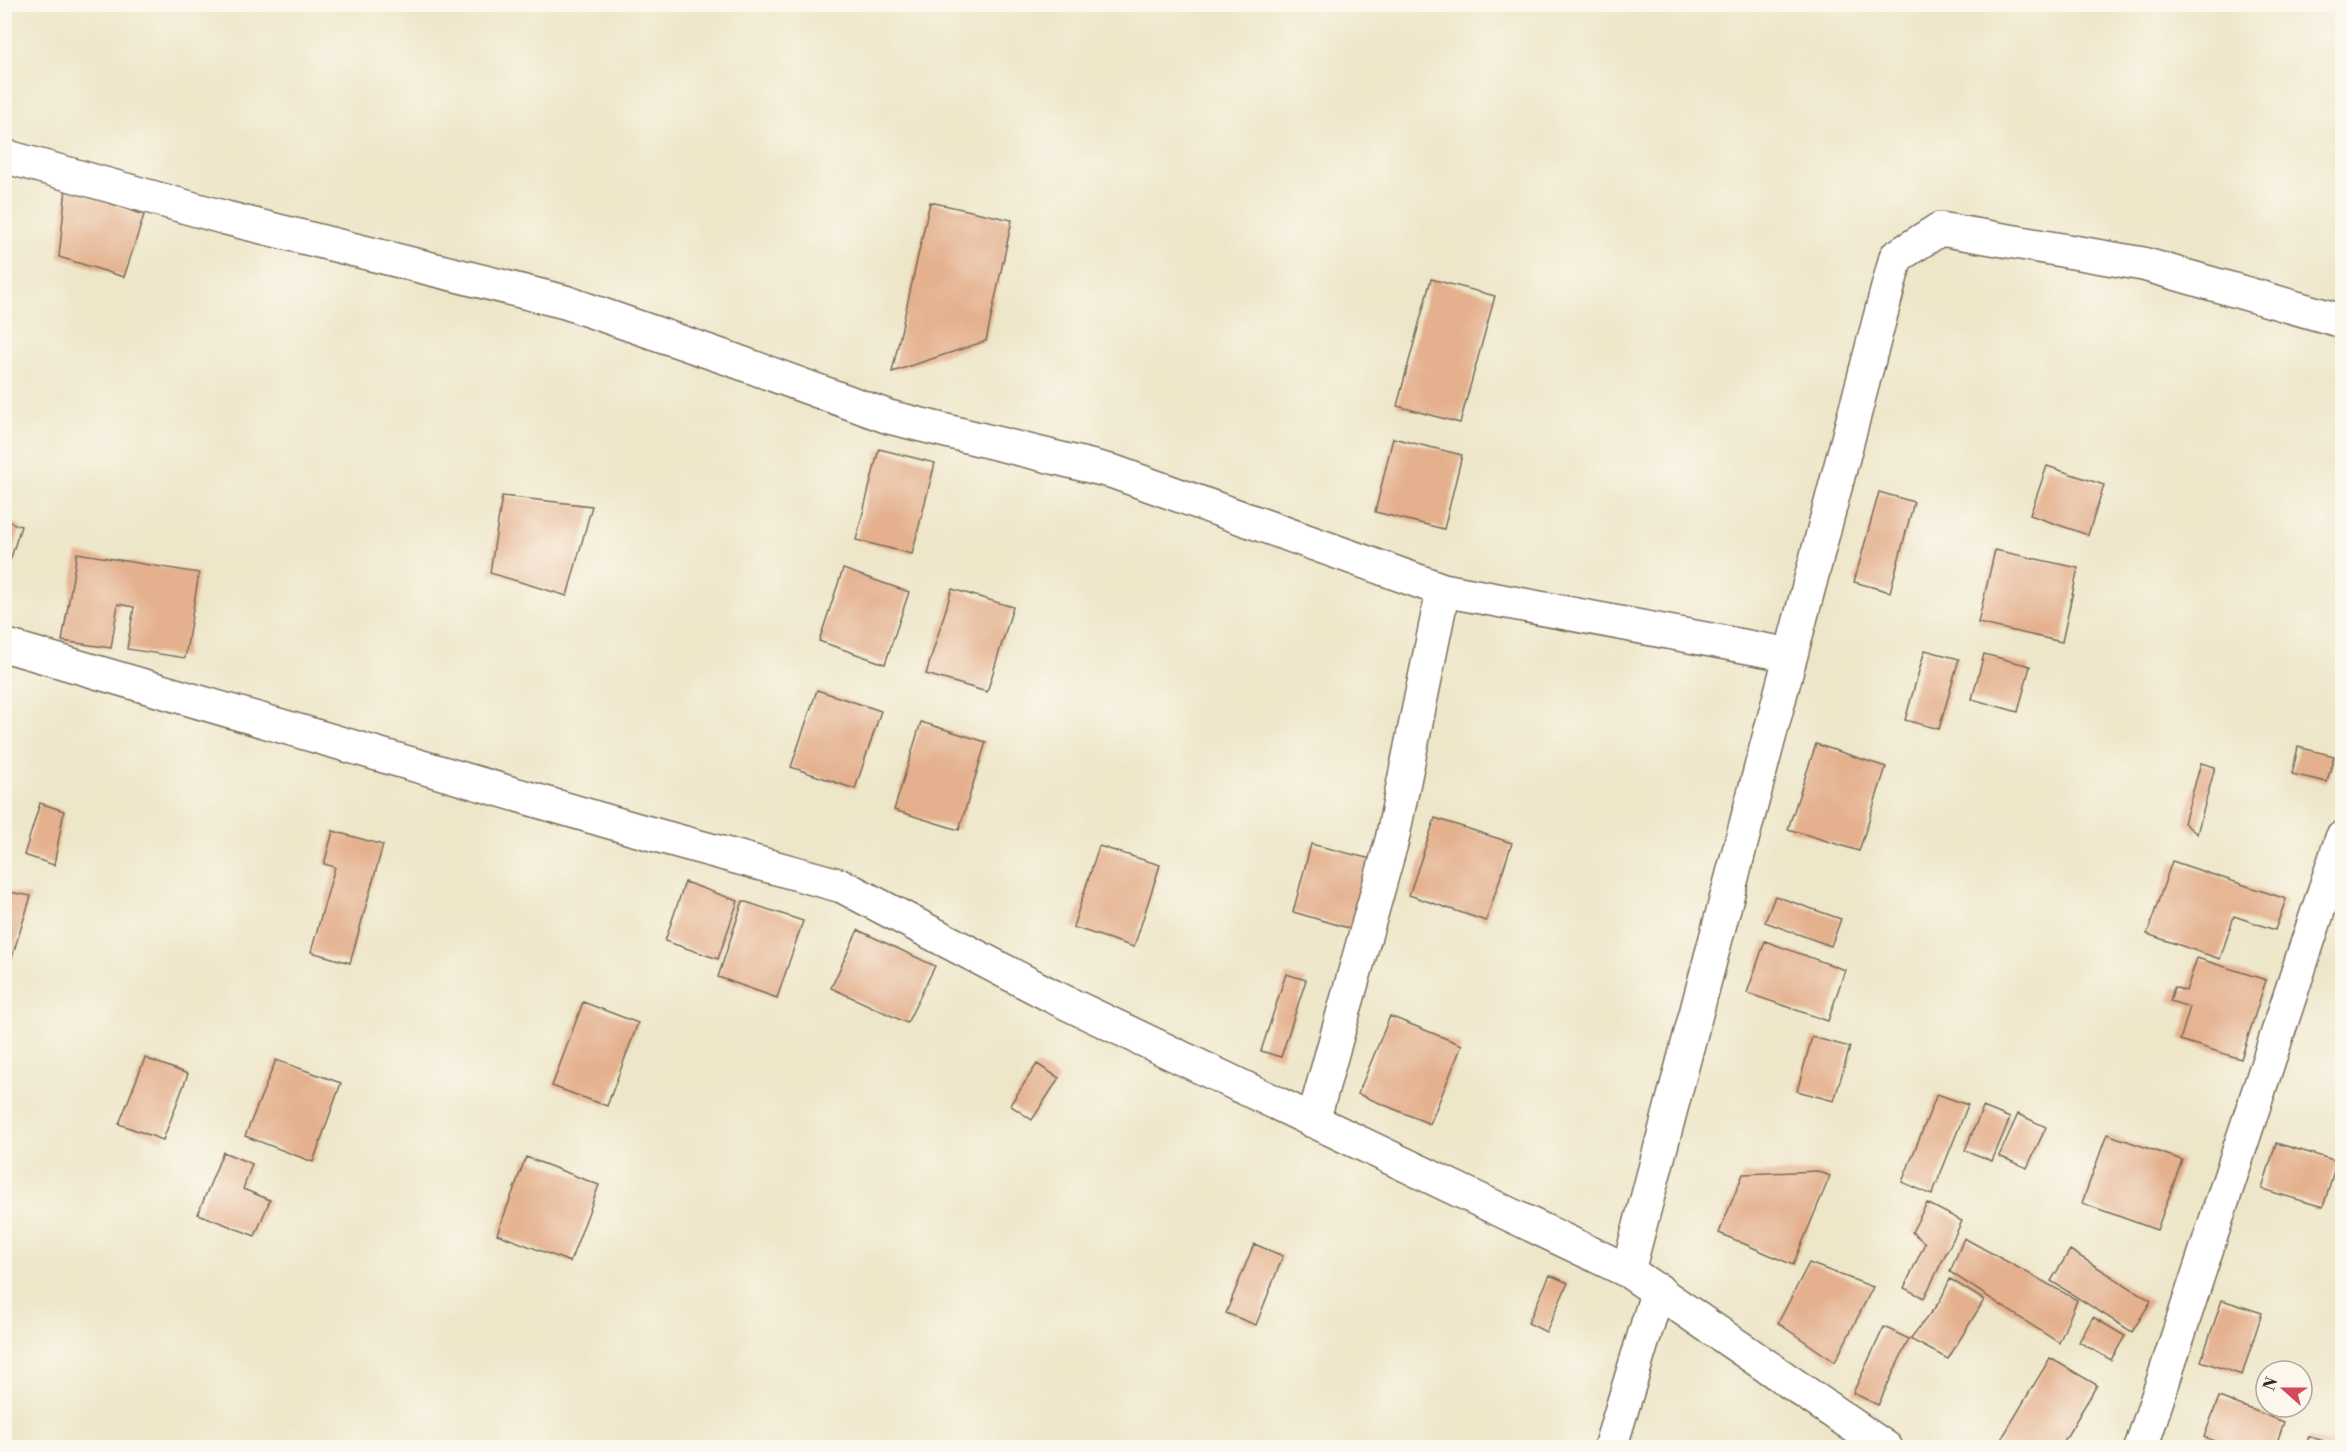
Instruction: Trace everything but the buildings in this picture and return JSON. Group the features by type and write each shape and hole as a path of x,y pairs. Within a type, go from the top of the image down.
{"street":[{"path":"4,156 226,218 565,302 889,417 1114,472 1443,590 1791,655"},
{"path":"1628,1271 1896,257 1940,229 2143,264 2343,321"},
{"path":"1313,1121 1392,840 1443,590"},
{"path":"4,645 589,816 842,886 1052,996 1628,1271 1886,1448"},
{"path":"2141,1448 2343,838"},
{"path":"1610,1448 1658,1290"}]}
